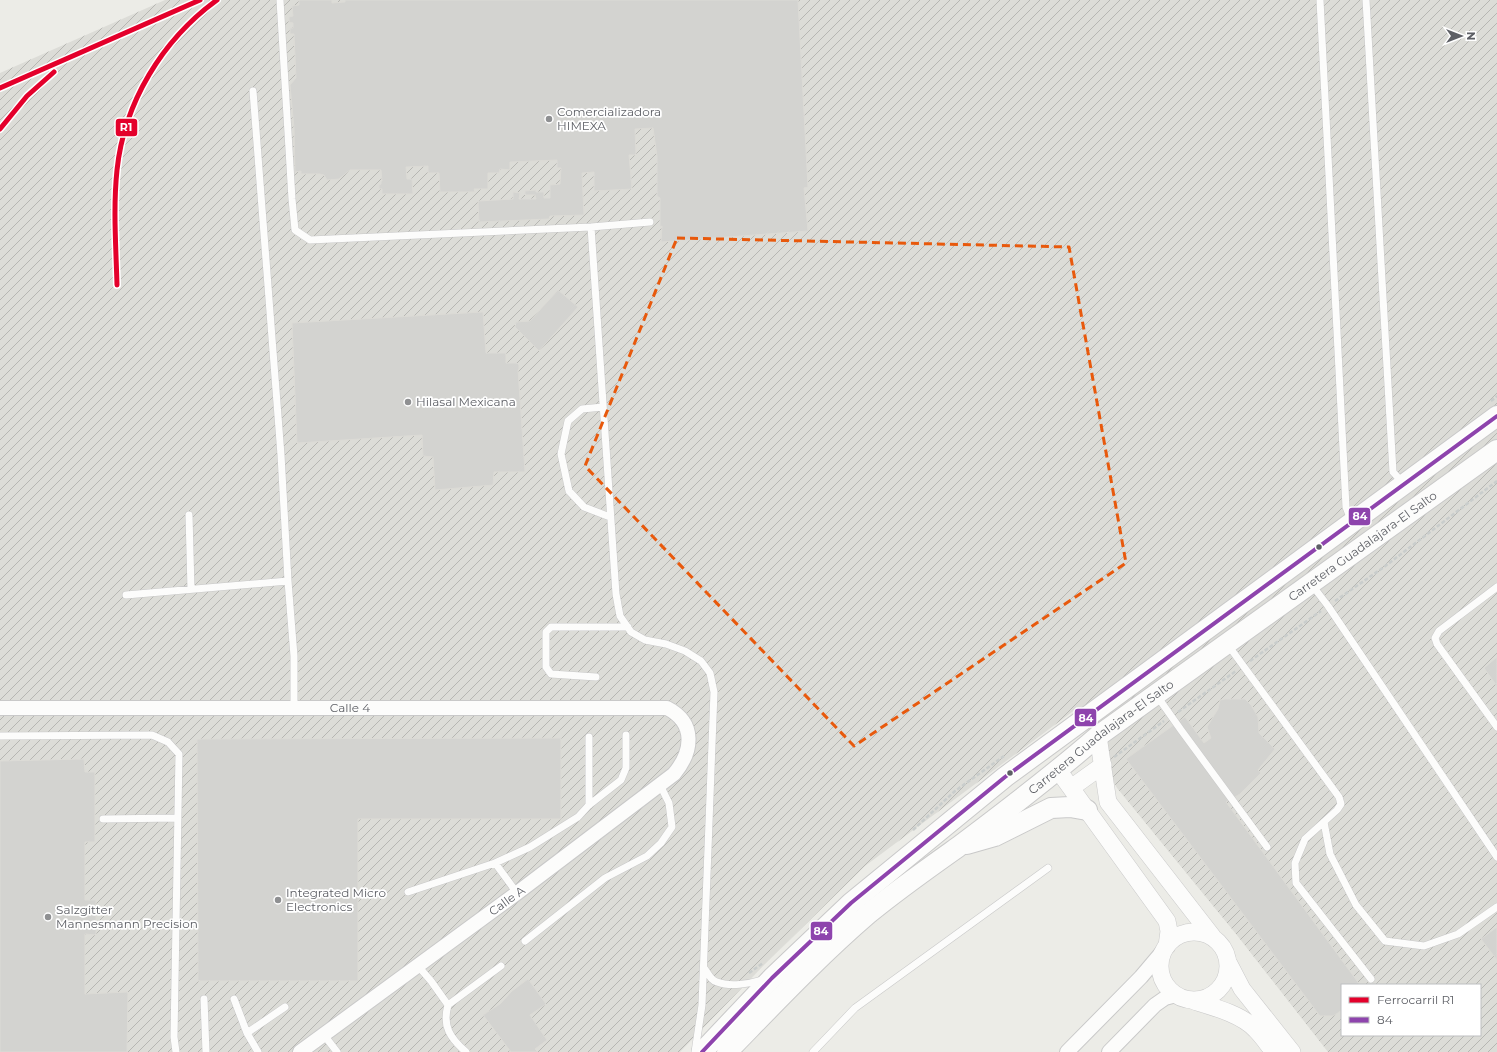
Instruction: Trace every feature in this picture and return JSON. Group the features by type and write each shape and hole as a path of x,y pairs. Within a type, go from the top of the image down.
{"main road":[{"name":"Carretera Guadalajara-El Salto","path":"702,1052 772,978 851,903 1005,777 1497,416"},
{"name":"Carretera Guadalajara-El Salto","path":"727,1052 796,981 868,914 908,882 958,847 1058,770 1098,736 1497,450"},
{"path":"958,847 995,836 1051,808 1070,807 1087,810"}],"street":[{"name":"Calle 4","path":"0,708 667,708 677,713 684,722 688,732"},
{"name":"Calle A","path":"300,1052 517,894 674,774 682,765 686,755 689,742 688,732"},
{"path":"1098,736 1108,802 1212,936 1221,944 1226,953 1229,964 1242,989 1292,1052"},
{"path":"1071,788 1103,765"},
{"path":"1058,770 1167,921 1169,931 1160,962 1160,974 1165,985 1183,999 1216,1007 1241,1019 1256,1029 1274,1052"},
{"path":"1067,1052 1140,977 1170,942 1180,935 1191,932 1202,932 1212,936"},
{"path":"1194,1001 1206,999 1216,994 1228,975 1229,964"},
{"path":"1109,1052 1155,1005 1165,998 1176,995"}],"lane":[{"path":"280,0 295,230 310,240 591,227 650,222"},
{"path":"1320,0 1346,507 1352,523"},
{"path":"1366,0 1393,472 1404,484"},
{"path":"253,91 281,455 294,656 294,708"},
{"path":"591,227 610,517 616,594 620,616 631,632 645,640 666,644 685,651 701,661 710,673 714,692 704,968 702,1005 695,1052"},
{"path":"603,407 582,409 568,421 561,454 569,491 584,507 610,517"},
{"path":"189,515 191,589"},
{"path":"126,595 288,581"},
{"path":"1311,583 1497,857"},
{"path":"1497,588 1439,631 1435,638 1437,644 1497,727"},
{"path":"596,677 551,674 546,666 546,632 552,627 628,627"},
{"path":"1227,643 1339,797 1341,804 1337,810 1305,839 1295,863 1296,883 1371,979"},
{"path":"1156,694 1267,847"},
{"path":"0,736 152,735 168,742 179,754 174,1037 176,1052"},
{"path":"408,892 495,863 530,847 578,817 589,805 621,780 626,768 626,735"},
{"path":"589,737 589,805"},
{"path":"524,941 605,878 647,856 661,843 672,827 669,803 660,785"},
{"path":"103,819 178,818"},
{"path":"1324,822 1330,854 1336,867 1356,905 1385,940 1424,946 1458,934 1497,907"},
{"path":"495,863 517,894"},
{"path":"813,1052 855,1008 1048,868"},
{"path":"418,966 448,1005"},
{"path":"466,1052 455,1042 446,1024 445,1016 448,1005 501,966"},
{"path":"704,968 716,982 749,984 772,978"},
{"path":"204,999 206,1052"},
{"path":"234,999 246,1033 258,1052"},
{"path":"246,1033 285,1007"},
{"path":"324,1035 338,1052"}],"path":[{"path":"1103,765 1384,567 1497,481"}],"highlighted area":[{"path":"677,238 1069,247 1126,563 854,746 585,466"}],"shaded area":[{"path":"165,0 1497,0 1497,1052 1328,1052 1236,934 1117,788 1076,709 865,866 765,964 680,1052 0,1052 0,73"}],"building":[{"name":"Comercializadora HIMEXA","path":"299,0 332,0 332,3 345,2 345,0 798,0 808,187 804,188 808,231 661,242 662,226 660,227 660,198 657,196 657,156 653,128 635,129 636,155 629,155 632,189 594,191 594,172 582,173 584,215 550,216 549,219 479,222 478,201 513,199 513,192 520,193 519,199 536,199 535,195 525,195 525,191 536,190 536,192 544,192 544,198 550,198 550,185 560,184 561,168 557,168 557,160 510,162 510,170 500,169 499,173 488,173 488,189 474,189 475,192 440,192 439,173 428,173 428,166 406,167 407,179 412,179 413,194 382,194 382,189 379,189 379,185 382,181 381,170 350,170 339,179 327,180 324,175 320,174 301,174 301,171 295,172 294,128 290,85 296,78 294,34 290,34 290,28 293,28 293,23 289,22 289,17 293,16 292,6 299,5"},
{"path":"558,290 578,307 539,351 515,327 516,322 530,321"},
{"name":"Hilasal Mexicana","path":"483,312 486,353 506,353 506,363 517,363 519,365 518,370 525,472 494,472 493,485 435,490 433,457 423,456 422,435 297,443 292,323"},
{"path":"1497,657 1497,686 1484,668"},
{"path":"1245,699 1251,705 1258,717 1259,733 1275,749 1258,770 1261,773 1240,794 1226,802 1359,984 1341,984 1341,1011 1333,1016 1320,1016 1126,759 1185,717 1204,743 1211,738 1207,727 1218,709 1220,700"},
{"name":"Integrated Micro Electronics","path":"561,738 561,819 358,819 358,981 198,981 197,739"},
{"name":"Salzgitter Mannesmann Precision","path":"84,759 85,772 95,772 95,842 85,842 85,900 96,900 96,935 85,934 85,994 128,992 127,1052 0,1052 0,761"},
{"path":"1497,927 1497,960 1481,939"},
{"path":"528,979 546,1004 530,1015 547,1040 535,1049 538,1052 511,1052 483,1015 500,1004 512,991"}],"rail line":[{"name":"R1","path":"0,88 200,0"},
{"name":"R1","path":"117,285 115,228 116,184 121,145 128,121 137,97 163,54 179,34 197,16 217,0"},
{"name":"R1","path":"0,129 27,96 54,72"}],"transit line":[{"name":"84","path":"702,1052 772,978 851,903 1005,777 1497,416"}],"place":[{"name":"Comercializadora HIMEXA","path":"549,119"},
{"name":"Hilasal Mexicana","path":"408,402"},
{"name":"Integrated Micro Electronics","path":"278,900"},
{"name":"Salzgitter Mannesmann Precision","path":"48,917"}]}
